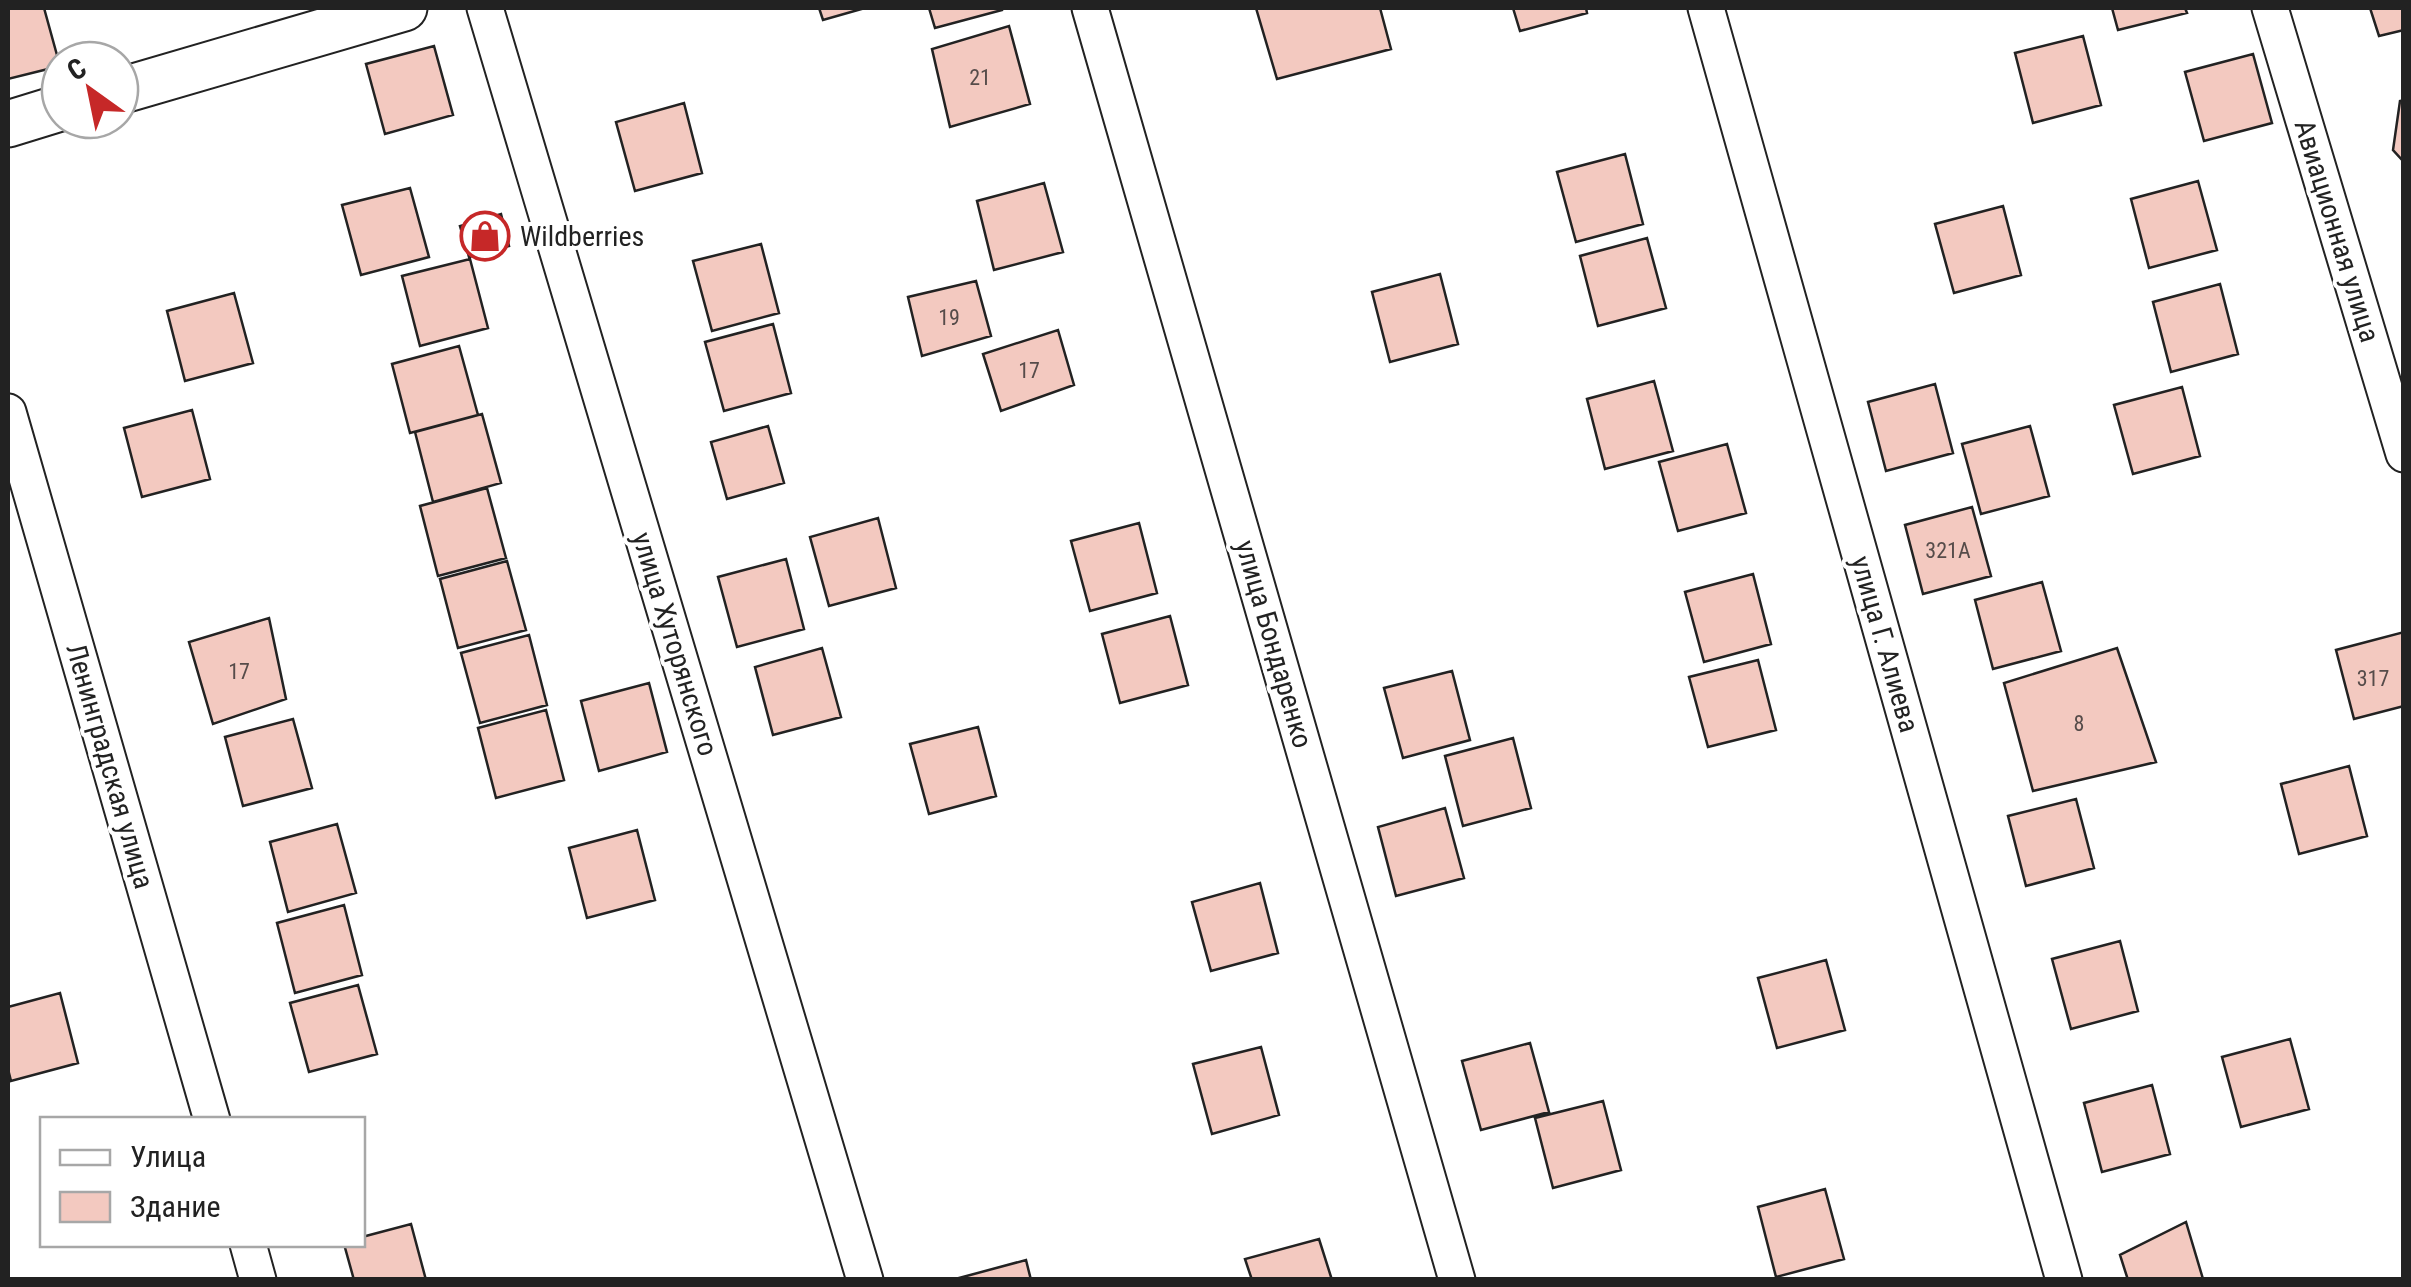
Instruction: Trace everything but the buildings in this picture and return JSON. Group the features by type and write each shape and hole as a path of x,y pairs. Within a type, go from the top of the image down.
{"street":[{"path":"140,85 404,8"},
{"name":"улица Хуторянского","path":"485,8 865,1280"},
{"name":"улица Бондаренко","path":"1090,8 1457,1280"},
{"name":"улица Г. Алиева","path":"1706,8 2064,1280"},
{"name":"Авиационная улица","path":"2270,8 2404,454"},
{"path":"8,124 40,114"},
{"name":"Ленинградская улица","path":"8,412 211,1117"},
{"path":"249,1247 258,1280"}],"place":[{"name":"Wildberries","path":"485,236"}]}
